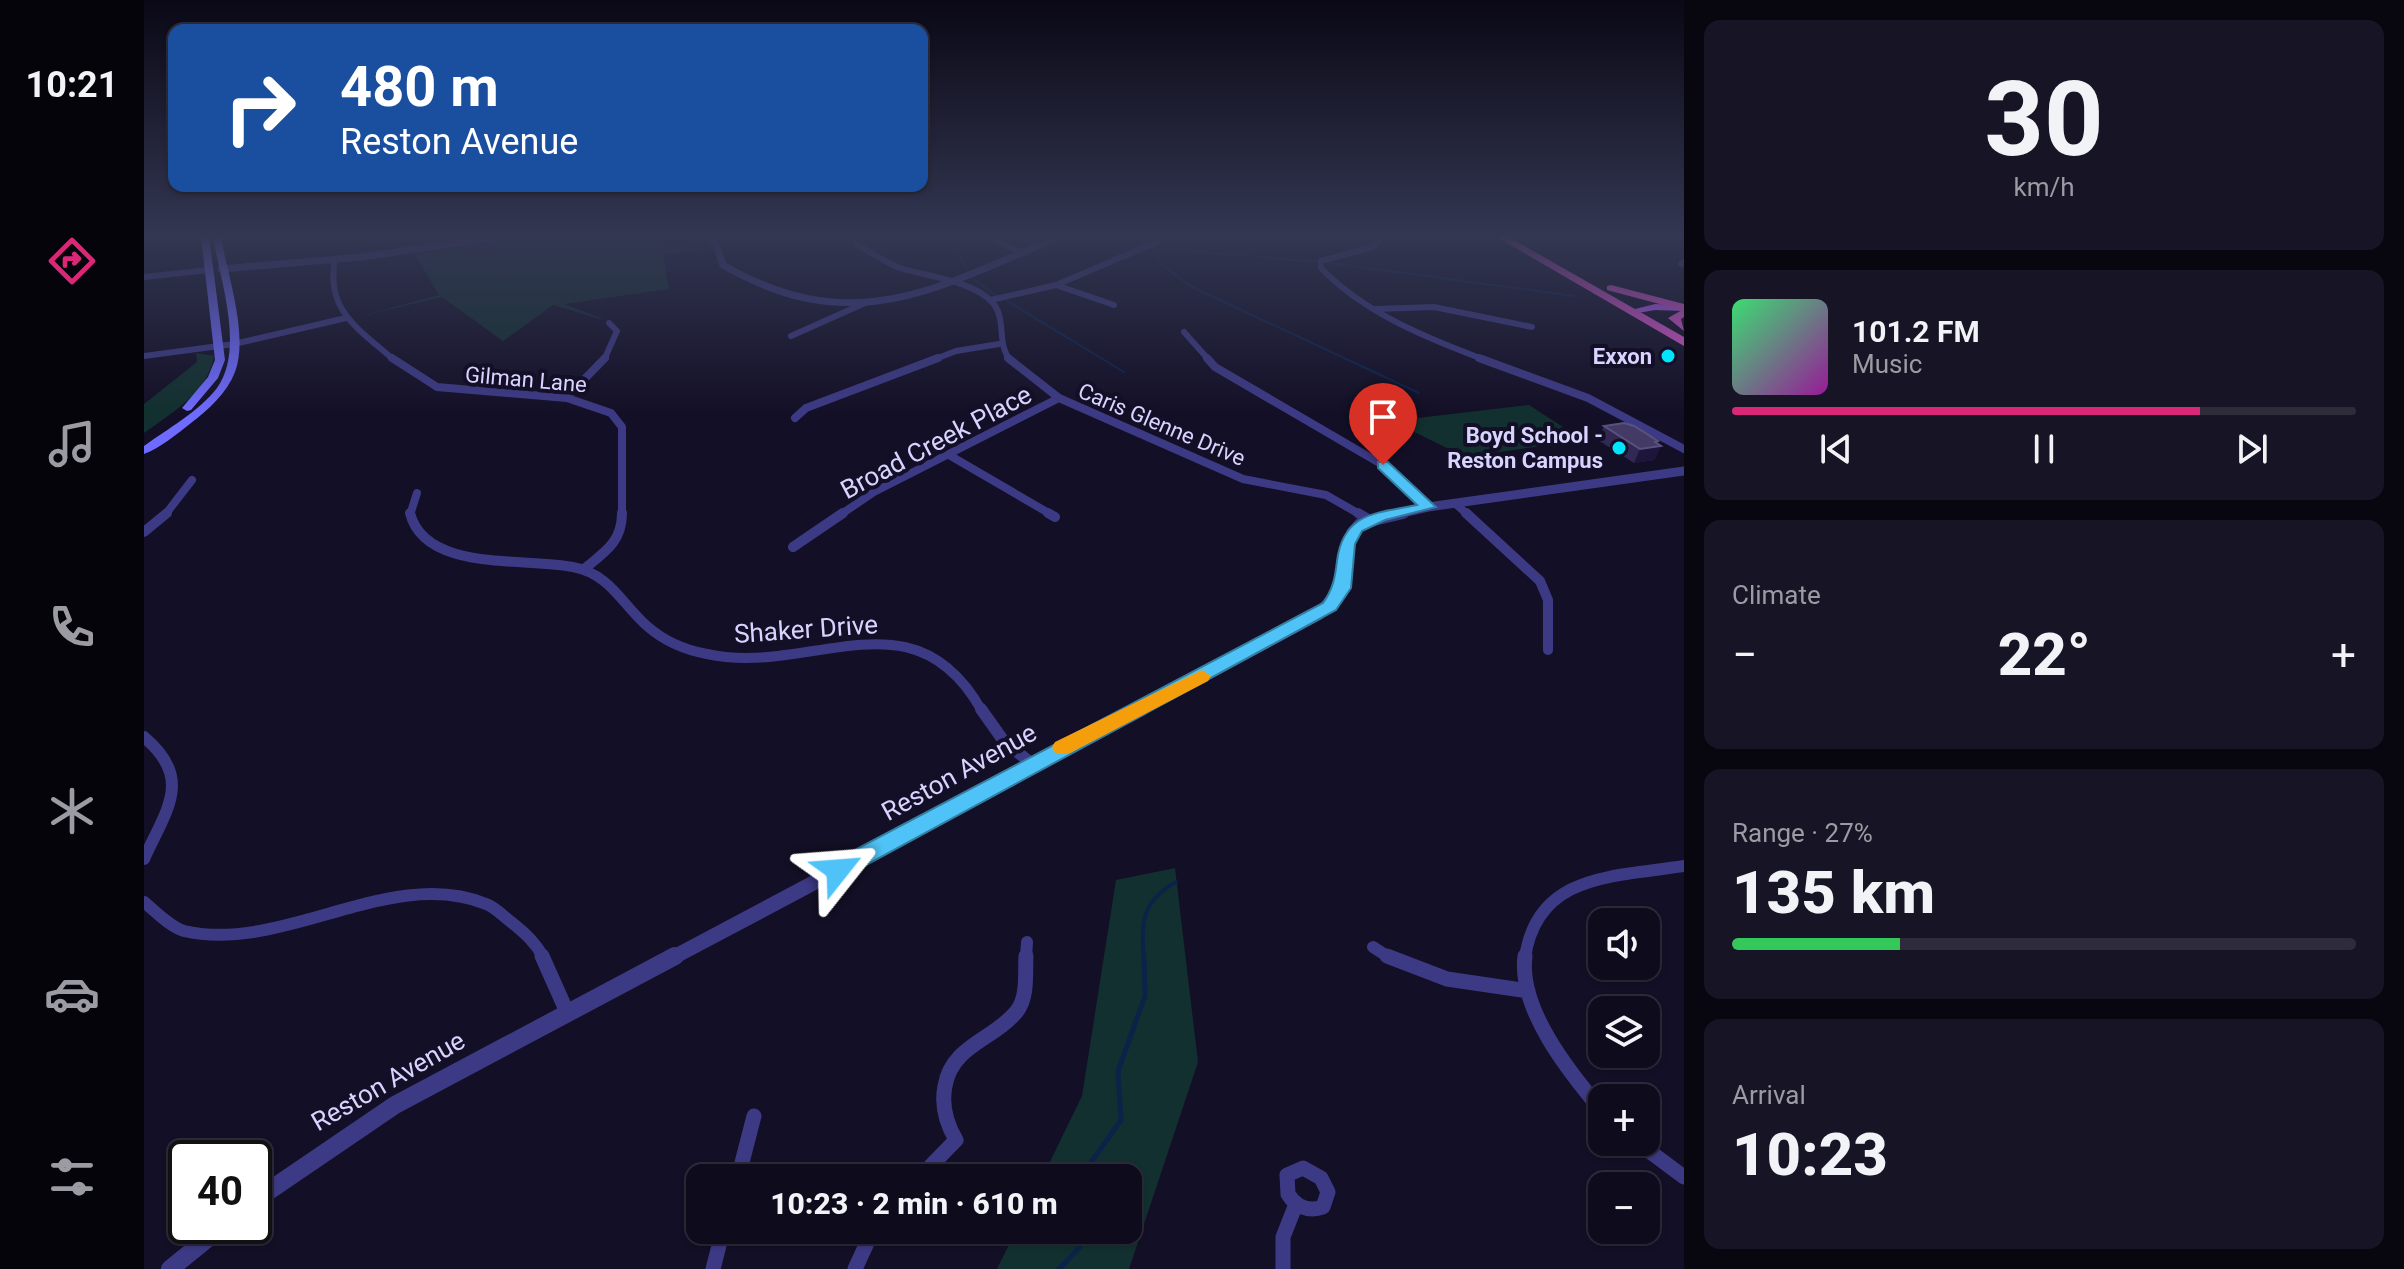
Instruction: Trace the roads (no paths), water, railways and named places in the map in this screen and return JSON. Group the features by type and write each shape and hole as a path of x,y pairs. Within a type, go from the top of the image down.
{"highway":[{"path":"1614,295 1684,328"},
{"path":"1616,295 1643,310"},
{"path":"1622,295 1684,342"},
{"path":"1635,295 1684,310"},
{"path":"1684,310 1674,318 1684,328"}],"main road":[{"path":"144,440 178,415 206,388 218,366 219,347 212,295"},
{"path":"144,451 195,414 220,388 232,368 234,344 226,295"},
{"path":"1643,310 1684,310"}],"street":[{"name":"Gilman Lane","path":"333,295 338,309 346,318 417,378 437,387 477,394 567,397 603,407 615,415 622,427 622,528 614,545 584,569"},
{"path":"819,295 865,303 887,302 906,295"},
{"path":"795,418 806,408 947,354 999,344 1001,316 991,300 981,295"},
{"path":"991,300 1012,295"},
{"path":"1086,295 1114,305"},
{"path":"1352,295 1458,352 1588,398 1684,449"},
{"path":"791,336 800,330 849,315 865,303"},
{"path":"1374,309 1403,304 1443,306 1532,327"},
{"path":"146,358 234,344 346,318"},
{"path":"567,397 609,353 617,331 609,323"},
{"path":"1184,332 1215,367 1383,465 1428,507"},
{"name":"Caris Glenne Drive","path":"999,344 1014,366 1059,398 1243,479 1326,495 1370,520"},
{"name":"Broad Creek Place","path":"793,547 874,492 1059,398"},
{"path":"949,455 1055,517"},
{"path":"1370,520 1428,507 1684,471"},
{"path":"144,532 176,505 192,480"},
{"name":"Shaker Drive","path":"417,493 410,505 411,518 421,533 443,547 494,561 584,569 612,585 636,615 660,636 702,653 756,659 867,643 900,646 935,657 968,682 999,736 1032,764"},
{"path":"1457,505 1540,581 1548,600 1548,650"},
{"name":"Reston Avenue","path":"272,1188 368,1121 1330,606 1342,588 1350,535 1370,520"},
{"path":"144,737 165,754 175,778 171,796 144,859"},
{"path":"1588,1093 1548,1040 1528,991 1526,950 1529,933 1547,904 1572,888 1599,878 1684,866"},
{"path":"144,902 170,925 217,935 267,931 415,895 471,896 505,913 529,935 567,1012"},
{"path":"933,1164 956,1140 944,1123 942,1109 954,1059 1007,1022 1023,999 1027,942"},
{"path":"1373,947 1412,971 1528,991"},
{"path":"742,1164 754,1116"},
{"path":"1656,1156 1684,1177"},
{"path":"1283,1269 1283,1237 1296,1204"},
{"path":"170,1269 201,1244"},
{"path":"713,1269 719,1244"},
{"path":"855,1269 867,1244"}],"waterway":[{"path":"1210,295 1419,393"},
{"path":"1568,295 1574,296"},
{"path":"1007,301 1124,372"},
{"path":"1144,958 1146,914 1157,897 1176,882"},
{"path":"1090,1164 1121,1120 1118,1071 1145,996 1144,956"},
{"path":"1059,1269 1080,1244"}],"place":[{"name":"Exxon","path":"1668,356"},
{"name":"Boyd School - Reston Campus","path":"1619,448"}]}
